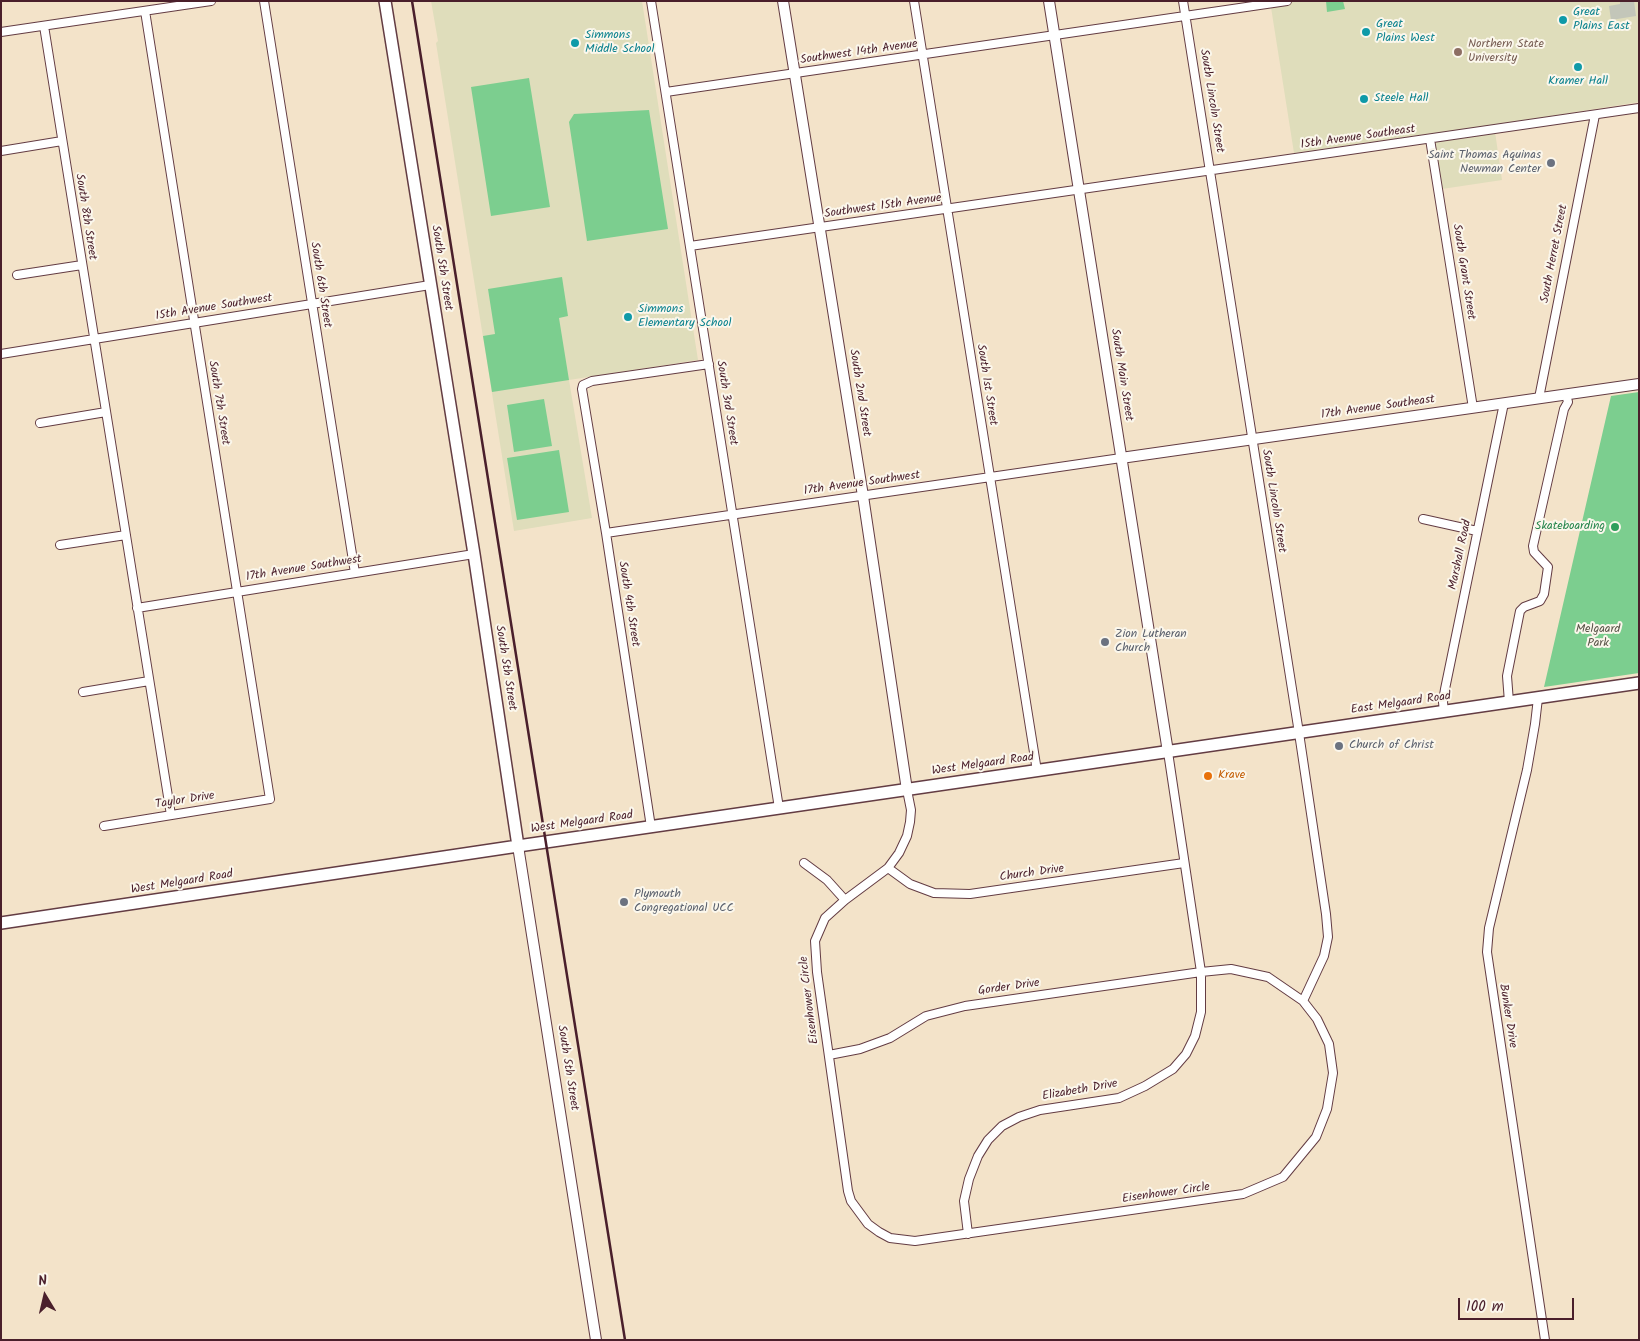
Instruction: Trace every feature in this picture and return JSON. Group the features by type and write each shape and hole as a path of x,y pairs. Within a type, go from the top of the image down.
{"main road":[{"name":"South 5th Street","path":"385,1 474,554 518,846"},
{"name":"East Melgaard Road","path":"1168,752 1639,683"},
{"name":"West Melgaard Road","path":"1,923 1168,752"}],"street":[{"path":"1,32 212,1"},
{"name":"South 6th Street","path":"264,1 355,572"},
{"name":"South 3rd Street","path":"652,1 779,808"},
{"name":"South 2nd Street","path":"783,1 907,790"},
{"name":"South 1st Street","path":"914,1 1037,771"},
{"name":"South Main Street","path":"1049,1 1168,752"},
{"name":"South Lincoln Street","path":"1183,1 1326,914 1328,937 1324,956 1303,1001"},
{"name":"Southwest 14th Avenue","path":"666,92 1287,1"},
{"name":"South 7th Street","path":"145,11 270,799"},
{"name":"South 8th Street","path":"44,26 170,815"},
{"name":"15th Avenue Southeast","path":"1080,189 1639,108"},
{"name":"South Herret Street","path":"1539,398 1595,115"},
{"name":"South Grant Street","path":"1430,139 1473,408"},
{"path":"1,151 62,141"},
{"name":"Southwest 15th Avenue","path":"690,246 1080,189"},
{"path":"16,275 82,265"},
{"name":"15th Avenue Southwest","path":"1,354 430,285"},
{"name":"South 4th Street","path":"651,827 606,533 582,393 583,385 709,364"},
{"name":"17th Avenue Southeast","path":"1121,458 1639,384"},
{"path":"1509,702 1507,676 1520,611 1524,606 1540,601 1544,594 1548,567 1534,552 1533,546 1564,409 1568,402 1566,394"},
{"name":"Marshall Road","path":"1444,712 1445,689 1504,403"},
{"path":"40,423 106,412"},
{"name":"17th Avenue Southwest","path":"606,533 1121,458"},
{"path":"1423,520 1477,531"},
{"path":"60,545 126,535"},
{"name":"17th Avenue Southwest","path":"137,608 474,554"},
{"path":"83,692 149,681"},
{"name":"Bunker Drive","path":"1538,698 1527,770 1489,928 1487,952 1545,1340"},
{"path":"1168,752 1201,972"},
{"name":"Eisenhower Circle","path":"907,790 910,822 907,836 899,853 888,868 845,900 825,918 815,941 817,972 848,1192 851,1201 868,1224 890,1238 915,1241 1243,1194 1283,1177 1316,1137 1327,1110 1332,1073 1328,1044 1317,1019 1303,1001 1268,977 1231,969 1201,972"},
{"name":"Taylor Drive","path":"104,826 270,799"},
{"name":"South 5th Street","path":"518,846 596,1340"},
{"path":"804,863 827,880 845,900"},
{"name":"Church Drive","path":"888,868 910,884 934,894 970,894 1184,863"},
{"name":"Gorder Drive","path":"828,1055 860,1049 890,1038 926,1016 966,1006 1201,972"},
{"name":"Elizabeth Drive","path":"968,1234 964,1201 969,1178 978,1156 988,1140 1002,1126 1019,1117 1040,1110 1119,1098 1145,1086 1173,1069 1186,1054 1196,1036 1200,1012 1201,972"}],"shaded area":[{"path":"431,1 642,1 698,360 569,380 592,518 514,531 436,43 438,41"},
{"name":"Northern State University","path":"1270,1 1639,1 1639,102 1494,125 1502,180 1442,189 1433,133 1294,153"},
{"path":"1620,1 1634,1 1636,16 1611,20 1609,6 1620,4"}],"green space":[{"path":"1326,1 1343,1 1345,9 1327,12"},
{"path":"529,78 550,207 491,216 471,87"},
{"path":"649,110 668,229 587,241 569,122 574,114"},
{"path":"562,277 568,316 559,318 569,380 492,392 483,336 495,334 488,289"},
{"name":"Melgaard Park","path":"1639,392 1639,673 1544,687 1611,396"},
{"path":"544,399 552,446 514,452 507,405"},
{"path":"559,450 569,512 517,520 507,458"}],"railway":[{"path":"412,1 625,1340"}],"place":[{"name":"Great Plains East","path":"1563,20"},
{"name":"Great Plains West","path":"1366,32"},
{"name":"Simmons Middle School","path":"575,43"},
{"name":"Northern State University","path":"1458,52"},
{"name":"Kramer Hall","path":"1578,67"},
{"name":"Steele Hall","path":"1364,99"},
{"name":"Saint Thomas Aquinas Newman Center","path":"1551,163"},
{"name":"Simmons Elementary School","path":"628,317"},
{"name":"Skateboarding","path":"1615,527"},
{"name":"Zion Lutheran Church","path":"1105,642"},
{"name":"Church of Christ","path":"1339,746"},
{"name":"Krave","path":"1208,776"},
{"name":"Plymouth Congregational UCC","path":"624,902"}]}
